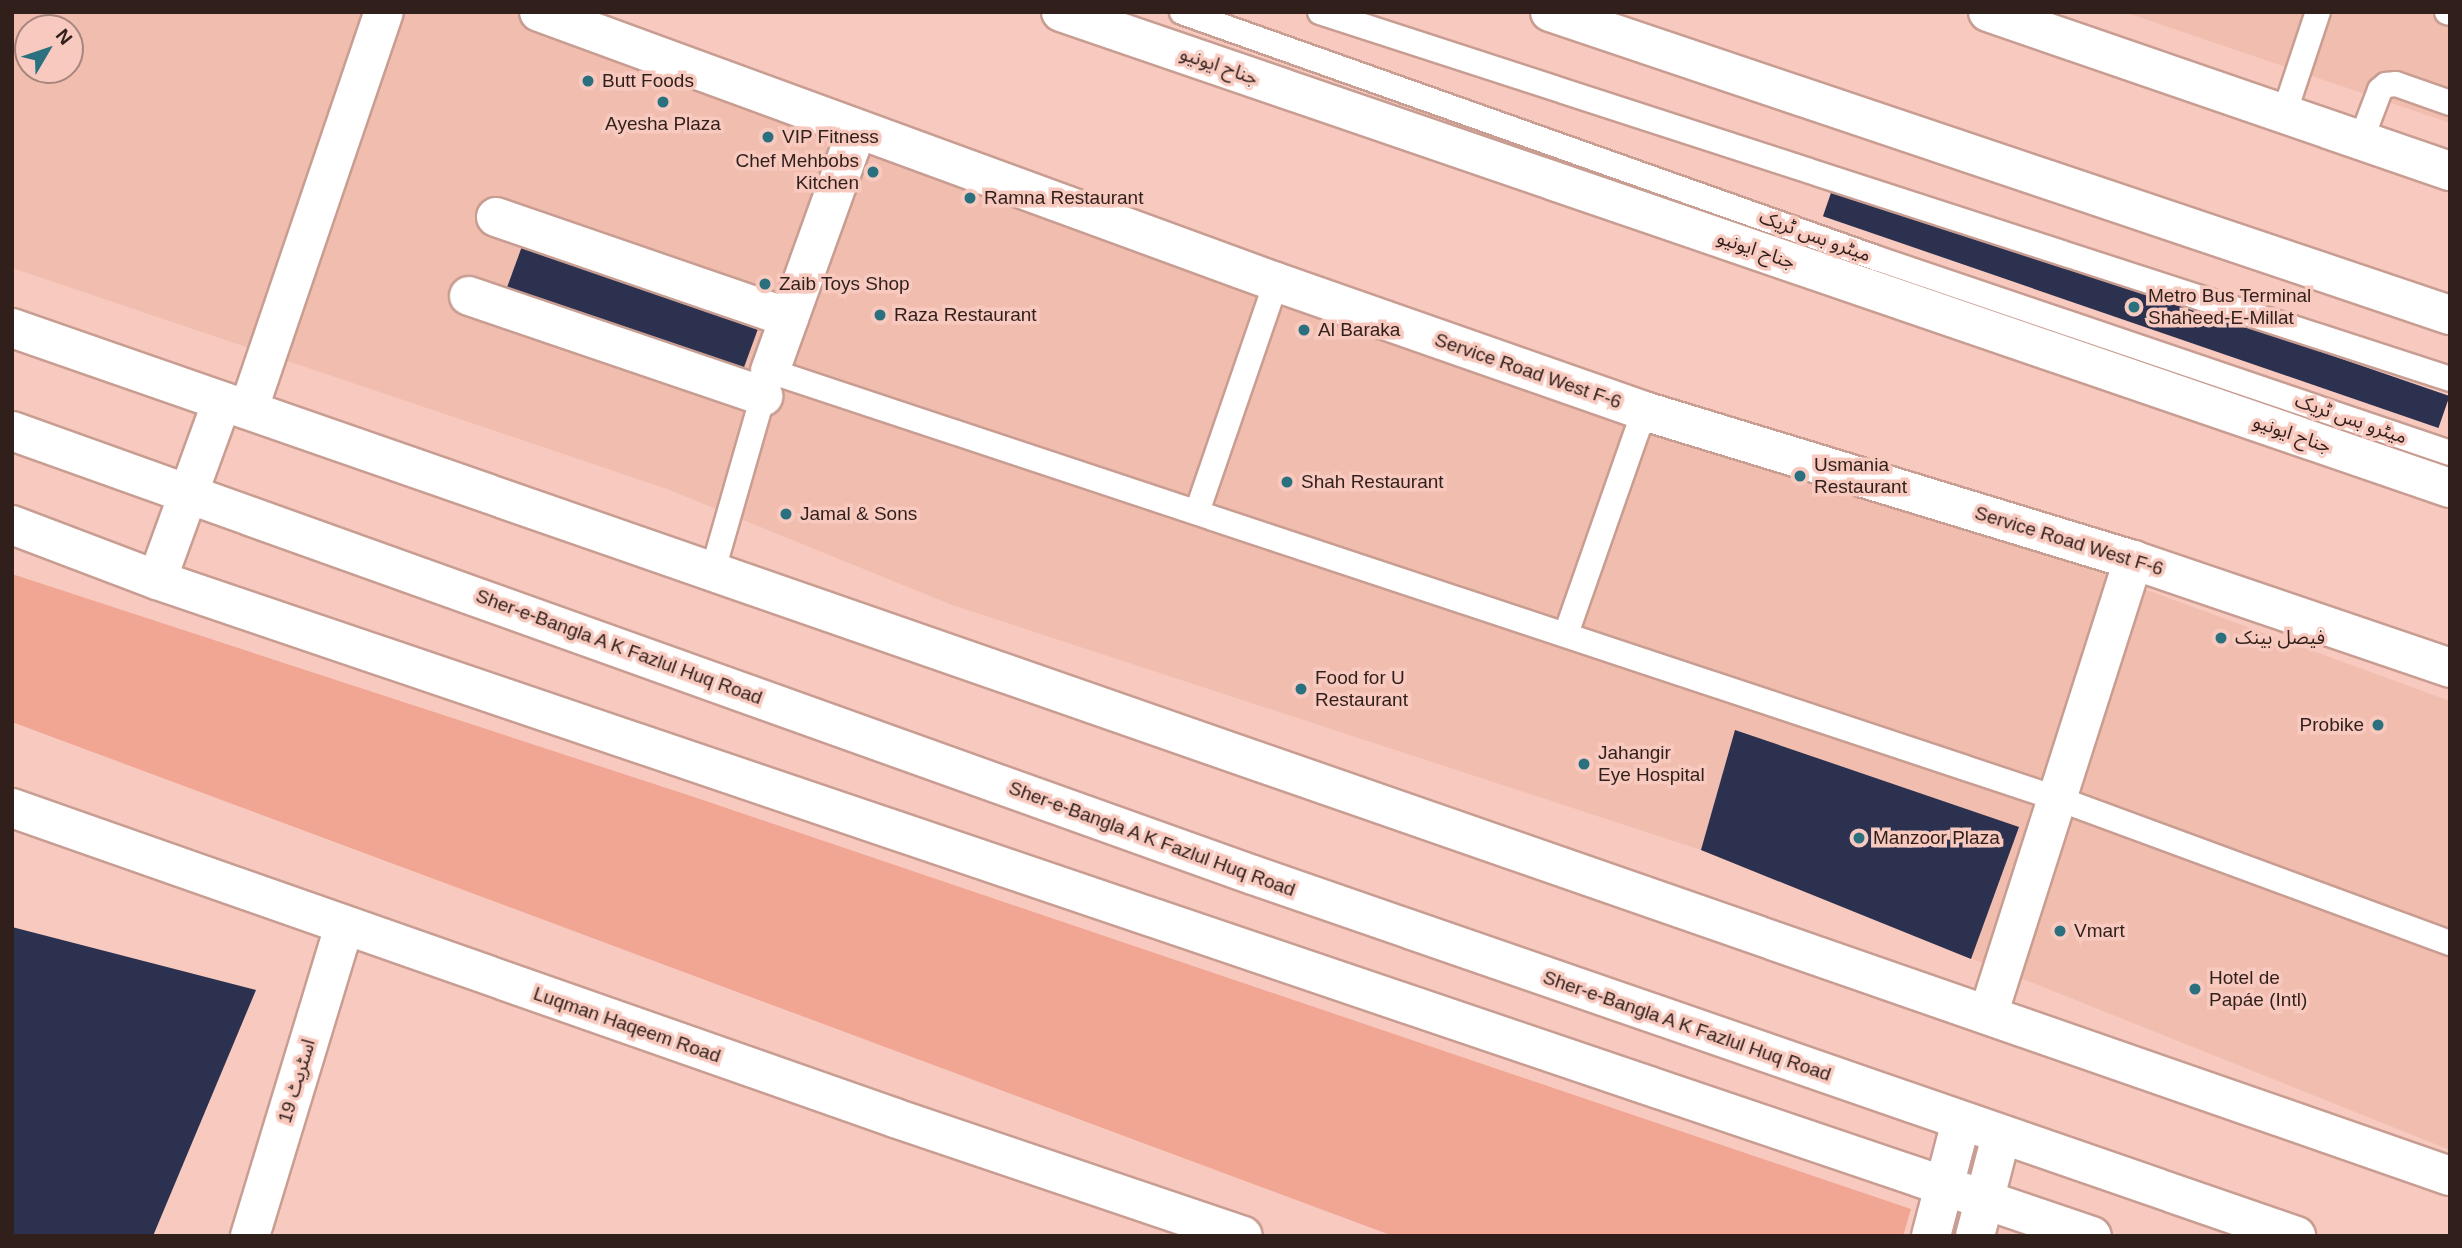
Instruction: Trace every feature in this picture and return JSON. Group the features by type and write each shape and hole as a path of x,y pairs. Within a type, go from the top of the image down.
{"street":[{"path":"157,580 188,491 236,404 384,12"},
{"name":"Service Road West F-6","path":"539,12 1276,282 1644,411 2133,560 2450,668"},
{"name":"جناح ایونیو","path":"1062,12 2450,488"},
{"path":"1550,12 2450,316"},
{"path":"1988,12 2450,171"},
{"path":"469,296 766,384 857,130"},
{"path":"496,217 789,318"},
{"path":"12,328 2450,1176"},
{"name":"Sher-e-Bangla A K Fazlul Huq Road","path":"12,431 188,491 1253,876 2296,1236"},
{"path":"12,525 157,580 1947,1184 2092,1236"},
{"path":"1988,1015 2133,560"},
{"name":"Luqman Haqeem Road","path":"12,808 344,926 1243,1236"},
{"name":"اسٹریٹ 19","path":"250,1236 344,926"},
{"path":"1931,1236 1947,1184 1961,1122"},
{"path":"1975,1236 2001,1136"}],"lane":[{"name":"میٹرو بس ٹریک","path":"1182,12 1877,258 2450,453"},
{"path":"1320,12 2450,379"},
{"path":"2284,114 2318,12"},
{"path":"2361,140 2380,90 2386,85 2396,84 2450,103"},
{"path":"1197,512 1276,282"},
{"path":"713,570 766,384 1197,512 2056,798 2450,943"},
{"path":"1566,635 1644,411"}],"shaded area":[{"path":"12,12 569,12 2450,701 2450,1150 1701,850 952,605 667,489 12,268"},
{"path":"2124,12 2450,12 2450,123"},
{"path":"12,574 697,798 1911,1209 1903,1236 1393,1236 12,722"}],"building":[{"name":"Metro Bus Terminal Shaheed-E-Millat","path":"1834,184 2450,396 2438,428 1823,216"},
{"path":"525,238 760,324 738,383 503,297"},
{"name":"Manzoor Plaza","path":"1735,730 2019,827 1971,959 1701,850"},
{"path":"12,927 256,990 153,1236 12,1236"}],"place":[{"name":"Butt Foods","path":"588,81"},
{"name":"Ayesha Plaza","path":"663,102"},
{"name":"VIP Fitness","path":"768,137"},
{"name":"Chef Mehbobs Kitchen","path":"873,172"},
{"name":"Ramna Restaurant","path":"970,198"},
{"name":"Zaib Toys Shop","path":"765,284"},
{"name":"Metro Bus Terminal Shaheed-E-Millat","path":"2134,307"},
{"name":"Raza Restaurant","path":"880,315"},
{"name":"Al Baraka","path":"1304,330"},
{"name":"Usmania Restaurant","path":"1800,476"},
{"name":"Shah Restaurant","path":"1287,482"},
{"name":"Jamal & Sons","path":"786,514"},
{"name":"فیصل بینک","path":"2221,638"},
{"name":"Food for U Restaurant","path":"1301,689"},
{"name":"Probike","path":"2378,725"},
{"name":"Jahangir Eye Hospital","path":"1584,764"},
{"name":"Manzoor Plaza","path":"1859,838"},
{"name":"Vmart","path":"2060,931"},
{"name":"Hotel de Papáe (Intl)","path":"2195,989"}]}
